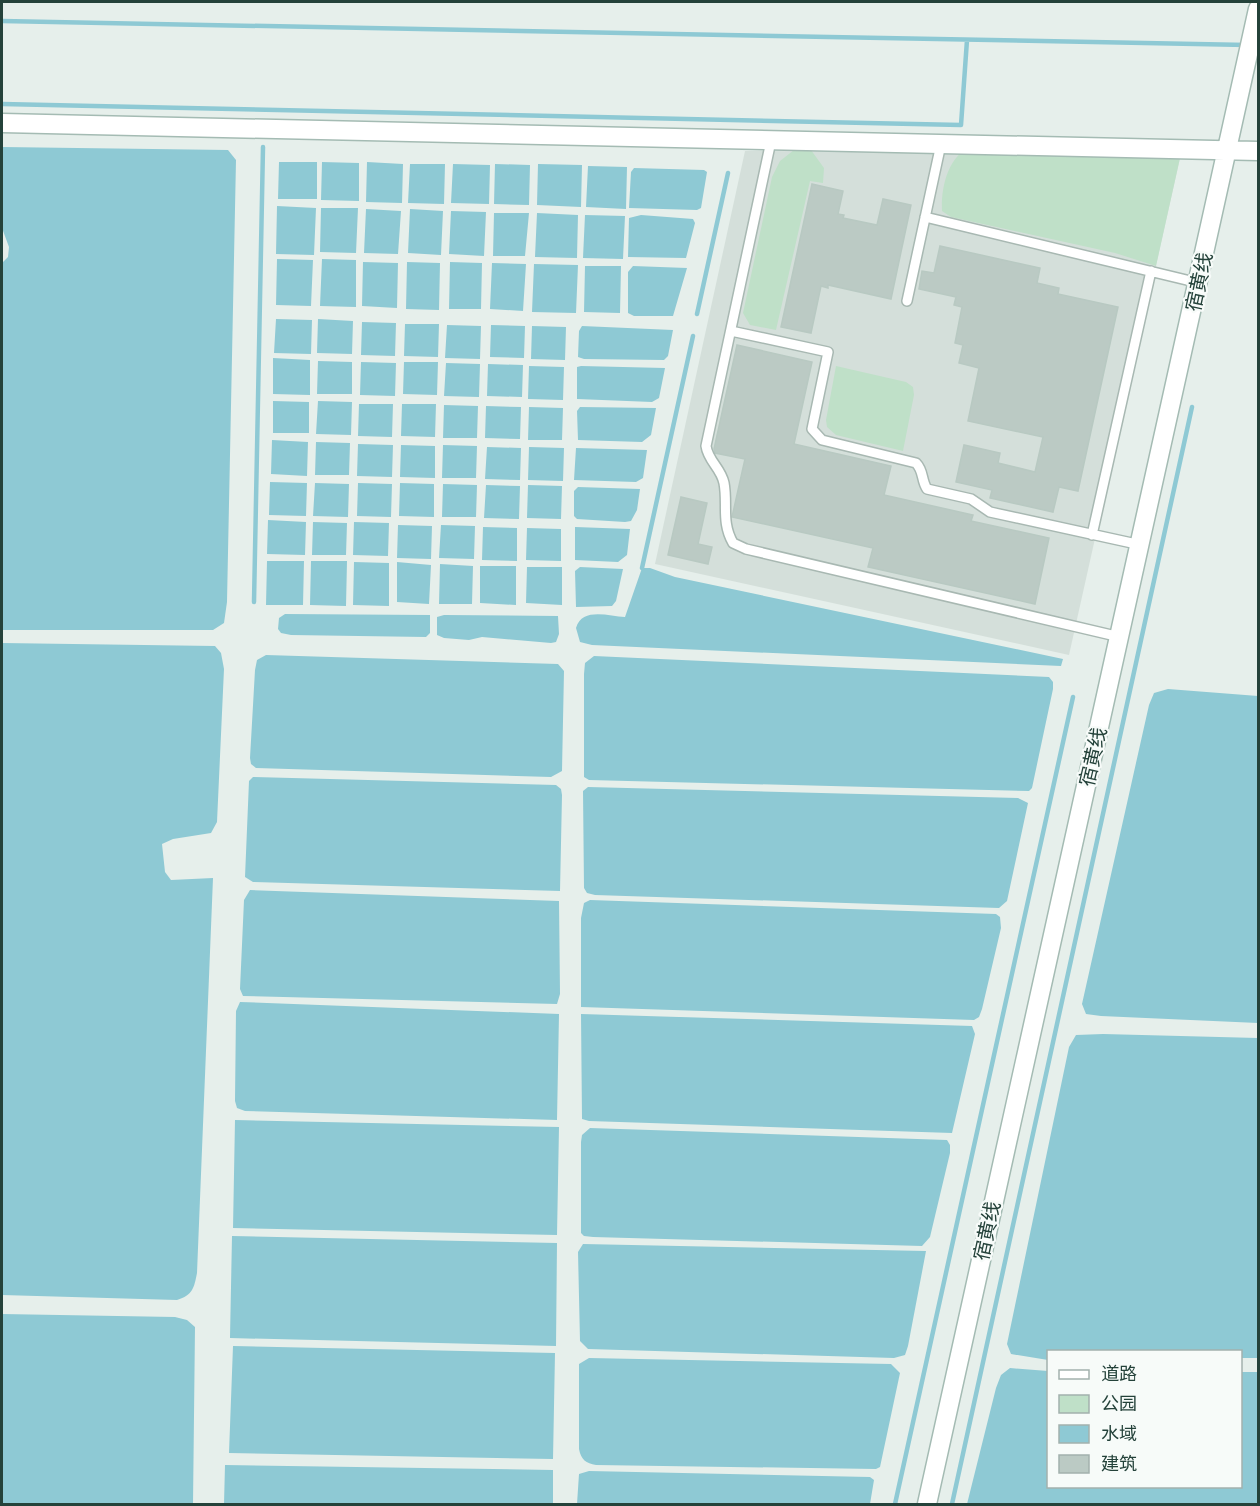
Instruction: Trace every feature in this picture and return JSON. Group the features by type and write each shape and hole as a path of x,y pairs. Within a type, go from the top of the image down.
{"main road":[{"name":"宿黄线","path":"927,1504 1243,86 1257,14"},
{"path":"2,123 1258,151"}],"lane":[{"path":"771,141 706,446 708,457 724,481 724,515 733,543 746,549 1120,637"},
{"path":"907,301 941,144"},
{"path":"925,217 1199,283"},
{"path":"1092,535 1151,271"},
{"path":"730,331 828,352 812,429 822,440 909,460 921,468 923,482 927,489 971,499 990,512 1141,545"}],"shaded area":[{"path":"745,151 962,152 1180,158 1069,655 655,564"}],"green space":[{"path":"794,150 811,150 824,168 823,183 810,181 776,330 750,325 743,313 772,177 780,161"},
{"path":"962,152 1180,158 1156,266 1115,253 951,217 942,211 942,195 948,171"},
{"path":"836,366 906,382 913,387 914,395 903,451 836,435 827,427 826,420"}],"water":[{"path":"2,147 228,150 236,160 227,602 224,623 213,630 2,630 2,263 8,257 9,247 2,228"},
{"path":"279,162 317,162 317,199 278,199"},
{"path":"322,162 359,163 359,201 321,200"},
{"path":"367,162 403,164 402,203 366,202"},
{"path":"410,164 445,164 444,204 408,203"},
{"path":"453,164 490,165 489,204 451,203"},
{"path":"495,164 530,165 529,205 494,204"},
{"path":"538,164 582,165 581,207 537,205"},
{"path":"588,166 627,167 626,209 586,207"},
{"path":"634,168 704,170 707,172 701,208 697,210 629,208 631,172"},
{"path":"277,206 316,208 314,255 276,254"},
{"path":"321,208 358,208 356,253 320,252"},
{"path":"366,209 401,211 398,254 364,253"},
{"path":"410,209 443,211 441,255 408,253"},
{"path":"451,211 486,212 484,256 449,254"},
{"path":"494,213 529,213 525,256 493,256"},
{"path":"537,213 578,215 577,258 535,257"},
{"path":"585,215 625,216 623,259 583,258"},
{"path":"641,215 693,219 695,223 686,258 628,257 629,218"},
{"path":"277,259 313,260 311,306 276,305"},
{"path":"322,259 356,260 356,307 320,306"},
{"path":"363,262 398,263 397,308 362,306"},
{"path":"407,262 440,263 439,310 406,309"},
{"path":"450,262 482,263 481,309 449,309"},
{"path":"492,263 526,264 523,311 490,309"},
{"path":"534,264 578,265 576,313 532,312"},
{"path":"585,266 621,266 620,313 584,312"},
{"path":"633,266 687,268 673,316 634,316 628,313 628,272"},
{"path":"276,319 312,320 311,354 274,353"},
{"path":"318,319 353,321 352,354 317,353"},
{"path":"362,322 396,323 395,356 361,355"},
{"path":"405,324 439,324 438,357 404,356"},
{"path":"447,325 481,326 480,359 445,358"},
{"path":"491,325 525,326 524,358 490,357"},
{"path":"532,326 566,327 565,360 531,359"},
{"path":"582,326 673,330 668,356 664,360 584,359 578,357 579,331"},
{"path":"273,358 310,360 310,395 273,394"},
{"path":"318,361 352,362 352,394 317,394"},
{"path":"361,362 396,363 395,396 360,395"},
{"path":"404,362 438,362 437,395 403,394"},
{"path":"446,363 480,364 479,397 444,396"},
{"path":"488,364 523,365 522,397 487,396"},
{"path":"529,366 564,367 563,400 528,399"},
{"path":"577,367 665,368 659,398 652,402 577,399"},
{"path":"273,401 309,402 309,433 273,433"},
{"path":"318,401 352,402 351,435 316,434"},
{"path":"359,404 393,404 392,437 358,436"},
{"path":"402,404 436,404 435,437 401,436"},
{"path":"444,405 478,406 477,438 443,438"},
{"path":"486,406 521,407 520,439 485,438"},
{"path":"529,407 563,408 562,440 528,440"},
{"path":"580,407 656,408 651,435 642,442 578,440 577,411"},
{"path":"272,440 308,442 307,476 271,474"},
{"path":"316,442 350,443 349,475 315,475"},
{"path":"358,444 393,445 392,477 357,476"},
{"path":"401,445 435,446 435,478 400,477"},
{"path":"443,445 477,446 476,478 442,478"},
{"path":"487,447 521,448 520,480 485,479"},
{"path":"529,447 564,448 563,481 528,480"},
{"path":"576,448 647,450 643,478 636,482 574,480"},
{"path":"270,482 307,483 306,516 269,515"},
{"path":"315,483 349,484 348,517 313,516"},
{"path":"358,483 392,484 391,517 357,516"},
{"path":"400,483 434,484 434,517 399,516"},
{"path":"443,484 477,485 476,517 442,517"},
{"path":"486,485 520,486 519,519 484,518"},
{"path":"528,485 562,486 561,519 527,518"},
{"path":"578,487 640,489 637,510 631,521 625,522 577,519 574,516 574,491"},
{"path":"268,520 306,522 305,555 267,554"},
{"path":"313,522 347,523 346,555 312,555"},
{"path":"354,522 389,523 388,556 353,555"},
{"path":"398,525 432,526 431,559 397,558"},
{"path":"441,525 475,526 474,559 439,558"},
{"path":"483,527 517,528 517,561 482,560"},
{"path":"575,527 630,529 627,555 618,562 575,560"},
{"path":"527,528 561,529 561,561 526,560"},
{"path":"267,561 304,561 303,605 266,605"},
{"path":"311,561 347,561 346,606 310,605"},
{"path":"354,562 389,563 389,606 353,605"},
{"path":"397,562 431,565 429,604 397,602"},
{"path":"440,564 473,566 472,604 439,604"},
{"path":"480,566 516,566 516,605 480,603"},
{"path":"527,567 562,567 562,605 526,603"},
{"path":"580,567 623,569 616,601 612,606 576,607 575,571"},
{"path":"642,568 650,568 675,577 1063,659 1061,666 592,645 580,642 576,628 584,617 596,614 625,617"},
{"path":"285,614 430,615 430,633 426,637 291,635 281,633 278,629 279,618"},
{"path":"444,615 558,616 559,634 556,642 551,643 482,637 469,640 444,638 437,635 437,617"},
{"path":"2,643 215,646 221,653 224,669 217,822 211,833 173,839 162,844 165,872 171,880 213,878 197,1273 192,1290 177,1300 2,1295"},
{"path":"266,655 558,664 564,671 562,771 551,777 256,768 251,764 250,758 255,670 257,660"},
{"path":"594,656 1049,677 1053,682 1053,689 1032,788 1029,791 589,780 584,777 584,674 585,663"},
{"path":"1168,689 1258,696 1258,1023 1101,1016 1086,1014 1082,1004 1149,705 1154,693"},
{"path":"253,777 556,785 561,789 562,795 560,891 253,882 245,877 249,781"},
{"path":"588,787 1018,798 1028,803 1007,901 999,908 595,895 587,893 584,888 583,791"},
{"path":"250,890 559,901 560,994 557,1004 243,996 240,989 244,900"},
{"path":"590,900 996,914 1000,917 1001,928 982,1009 979,1017 974,1020 581,1007 581,918 584,903"},
{"path":"240,1002 559,1014 557,1120 245,1111 237,1108 235,1101 236,1011"},
{"path":"581,1014 972,1026 975,1034 952,1133 589,1121 582,1119"},
{"path":"1076,1035 1258,1038 1258,1358 1242,1358 1242,1350 1047,1350 1047,1360 1011,1354 1007,1344 1069,1047"},
{"path":"235,1120 559,1127 557,1235 233,1228"},
{"path":"590,1128 947,1140 950,1153 930,1237 922,1246 593,1237 584,1236 581,1233 581,1142 582,1135"},
{"path":"232,1236 557,1243 556,1346 230,1338"},
{"path":"583,1244 926,1251 908,1346 905,1355 894,1358 588,1349 580,1341 578,1252"},
{"path":"2,1314 175,1317 187,1320 195,1327 193,1504 2,1504"},
{"path":"233,1346 555,1353 553,1459 229,1453"},
{"path":"589,1358 891,1364 900,1373 880,1467 876,1469 596,1465 584,1460 579,1449 579,1364"},
{"path":"1010,1368 1047,1371 1047,1488 1242,1488 1242,1372 1258,1372 1258,1504 967,1504 1001,1375"},
{"path":"225,1465 553,1470 553,1504 224,1504"},
{"path":"589,1471 870,1477 874,1480 870,1504 577,1504 579,1474"}],"building":[{"path":"812,184 843,191 838,214 844,215 843,218 877,225 883,199 911,205 891,299 828,285 828,288 821,286 811,333 781,327"},
{"path":"940,246 1040,268 1037,283 1059,288 1058,294 1118,307 1078,491 1059,487 1053,512 990,498 992,490 956,482 964,445 1000,453 998,463 1035,472 1043,437 968,421 979,368 959,363 963,345 955,343 962,307 954,305 956,297 919,289 922,271 934,273"},
{"path":"737,345 812,362 794,444 891,466 884,495 973,515 971,521 1049,538 1035,604 868,567 873,548 732,517 745,459 715,453 714,449"},
{"path":"681,497 707,503 698,544 712,547 708,564 668,555"}],"waterway":[{"path":"2,21 1247,45"},
{"path":"2,104 961,125 967,40"},
{"path":"254,602 263,147"},
{"path":"697,314 728,173"},
{"path":"642,568 693,336"},
{"path":"952,1504 1192,407"},
{"path":"895,1504 1073,697"}]}
